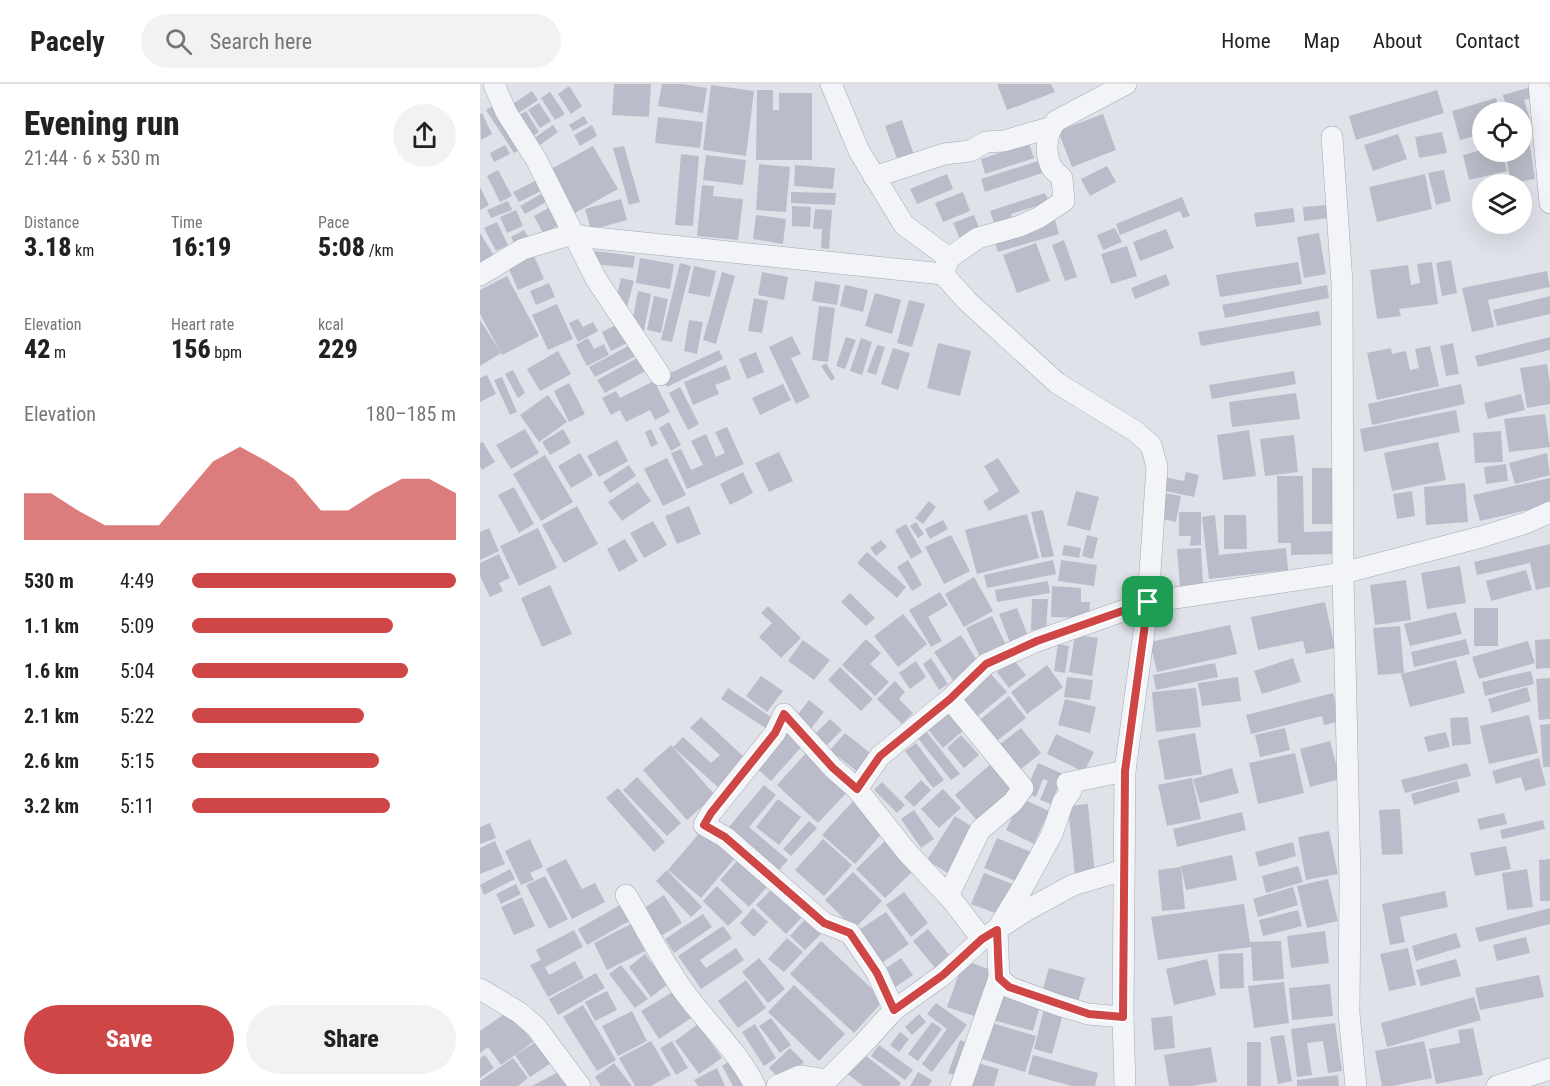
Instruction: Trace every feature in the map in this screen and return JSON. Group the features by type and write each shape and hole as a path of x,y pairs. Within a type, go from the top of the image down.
{"street":[{"path":"494,84 506,112 536,159 596,279 660,375"},
{"path":"831,84 859,151 904,225 946,266 967,301 1057,383 1135,431 1151,445 1157,466 1148,602 1125,771 1123,1017 1125,1086"},
{"path":"480,275 523,249 573,234 586,237 946,266 978,238 1038,218 1064,201 1062,178 1052,168 1047,143 1052,127 1056,121 1126,84"},
{"path":"1539,84 1550,203"},
{"path":"874,177 944,154 970,151 986,142 1005,141 1052,127"},
{"path":"1332,137 1342,282 1343,573 1350,867 1349,1013 1356,1086"},
{"path":"857,789 880,756 950,699 986,664 1037,641 1148,602 1343,573 1481,537 1526,523 1550,512"},
{"path":"948,896 980,830 1013,802 1023,788 950,699"},
{"path":"894,1010 877,973 850,933 824,923 725,837 704,825 775,733 784,714 833,768 857,789 906,851 948,896 989,934 999,978 961,1086"},
{"path":"989,934 1023,887 1052,834 1063,802 1071,790 1067,783 1125,771"},
{"path":"777,1086 800,1076 833,1083 863,1044 894,1010 943,975 989,934 1073,885 1124,870"},
{"path":"626,895 681,987 733,1050 755,1086"},
{"path":"999,978 1009,987 1058,1005 1089,1014 1123,1017"},
{"path":"480,989 520,1013 536,1027 580,1086"},
{"path":"1497,1086 1550,1069"}],"building":[{"path":"614,84 651,84 649,117 612,115"},
{"path":"662,84 707,88 703,113 658,106"},
{"path":"997,84 1051,84 1055,92 1007,110"},
{"path":"711,85 754,91 746,156 703,150"},
{"path":"569,86 582,106 571,114 558,94"},
{"path":"1531,87 1534,97 1524,100 1525,102 1505,102 1503,95"},
{"path":"757,90 773,90 773,110 779,110 779,93 812,93 812,160 756,160"},
{"path":"1437,90 1444,113 1356,140 1349,116"},
{"path":"532,91 538,100 514,116 508,107"},
{"path":"550,92 565,114 555,120 541,98"},
{"path":"1496,98 1497,102 1482,102"},
{"path":"539,103 551,121 540,128 528,110"},
{"path":"496,104 523,147 514,153 486,110"},
{"path":"1472,105 1472,137 1460,140 1452,111"},
{"path":"526,111 539,132 529,139 515,118"},
{"path":"482,113 492,134 481,140 480,114"},
{"path":"1103,114 1116,150 1072,167 1058,131"},
{"path":"584,116 588,123 573,131 569,125"},
{"path":"658,117 703,122 700,148 655,143"},
{"path":"902,120 914,155 898,161 885,126"},
{"path":"553,125 558,132 536,148 530,141"},
{"path":"592,125 597,136 580,146 574,135"},
{"path":"1442,132 1447,153 1419,158 1415,137"},
{"path":"1398,134 1407,159 1373,171 1364,145"},
{"path":"1029,143 1034,158 985,174 981,159"},
{"path":"505,145 510,154 494,162 490,153"},
{"path":"593,146 618,189 573,214 549,170"},
{"path":"624,146 640,202 629,205 613,148"},
{"path":"1472,153 1472,162 1505,162 1507,171 1494,174 1472,174 1472,179 1469,180 1463,155"},
{"path":"681,154 699,156 693,226 675,225"},
{"path":"706,155 746,160 743,185 703,180"},
{"path":"1532,160 1535,179 1532,180 1532,174 1509,174 1507,162 1532,162"},
{"path":"1038,161 1042,173 985,192 981,179"},
{"path":"759,164 790,167 786,212 756,210"},
{"path":"795,165 835,168 833,189 794,186"},
{"path":"1107,166 1116,182 1090,196 1081,179"},
{"path":"498,170 512,196 500,202 487,176"},
{"path":"1444,170 1451,201 1436,205 1428,173"},
{"path":"947,174 953,189 917,204 910,189"},
{"path":"1425,174 1432,209 1377,222 1369,187"},
{"path":"539,179 545,189 519,202 513,192"},
{"path":"702,185 714,186 713,196 743,199 738,240 697,236"},
{"path":"480,187 489,205 480,210"},
{"path":"791,192 836,193 835,205 791,203"},
{"path":"963,192 970,211 943,222 935,203"},
{"path":"1045,193 1049,202 1011,214 1014,223 996,229 990,211"},
{"path":"541,194 546,202 525,214 520,206"},
{"path":"1182,197 1190,216 1183,218 1180,211 1120,235 1116,224"},
{"path":"621,199 627,220 591,230 585,209"},
{"path":"508,201 512,210 491,218 487,210"},
{"path":"1327,205 1329,218 1304,221 1303,207"},
{"path":"552,206 561,224 543,233 534,216"},
{"path":"792,206 811,207 810,227 792,226"},
{"path":"1293,208 1295,222 1256,227 1254,213"},
{"path":"815,209 832,210 829,249 821,248 822,229 813,229"},
{"path":"516,210 523,226 507,233 500,217"},
{"path":"756,215 786,219 783,244 753,239"},
{"path":"974,215 981,233 961,241 953,223"},
{"path":"1054,216 1059,234 998,252 992,234 1010,238 1039,230 1036,221"},
{"path":"497,222 508,245 496,251 484,228"},
{"path":"1115,228 1122,242 1103,250 1097,235"},
{"path":"1166,229 1174,248 1140,261 1133,242"},
{"path":"524,230 530,240 516,247 511,237"},
{"path":"480,233 495,257 480,267"},
{"path":"1319,233 1326,274 1304,278 1297,237"},
{"path":"1064,240 1077,277 1065,281 1052,245"},
{"path":"1036,243 1050,281 1017,293 1003,255"},
{"path":"1127,246 1137,276 1111,284 1101,254"},
{"path":"595,251 635,256 633,268 594,264"},
{"path":"534,256 544,279 518,290 508,267"},
{"path":"640,258 674,264 670,289 636,283"},
{"path":"1451,260 1457,293 1442,296 1436,263"},
{"path":"1298,262 1302,284 1220,297 1216,275"},
{"path":"1432,262 1438,304 1399,309 1401,316 1377,319 1370,270 1408,265 1411,285 1420,283 1417,264"},
{"path":"680,263 691,266 672,342 661,340"},
{"path":"694,266 716,271 710,297 688,293"},
{"path":"1547,271 1550,287 1488,300 1494,327 1472,332 1462,288"},
{"path":"722,272 735,276 716,344 703,340"},
{"path":"762,272 788,277 784,300 758,295"},
{"path":"1166,274 1170,285 1135,299 1131,288"},
{"path":"507,276 539,336 502,355 480,314 480,290"},
{"path":"621,278 634,281 627,307 615,304"},
{"path":"815,281 840,285 837,305 812,301"},
{"path":"549,283 555,297 536,305 530,291"},
{"path":"845,285 868,290 863,312 840,306"},
{"path":"1327,285 1329,298 1225,318 1222,305"},
{"path":"638,291 651,294 644,331 631,328"},
{"path":"875,293 901,300 892,334 865,326"},
{"path":"654,296 668,299 661,333 647,330"},
{"path":"1550,296 1550,314 1497,326 1493,310"},
{"path":"754,298 768,301 762,333 748,331"},
{"path":"909,300 925,304 912,347 897,343"},
{"path":"557,304 573,339 548,350 532,315"},
{"path":"819,306 835,308 828,362 812,360"},
{"path":"1319,311 1321,325 1201,346 1198,332"},
{"path":"578,319 583,327 593,322 598,331 578,342 569,323"},
{"path":"480,320 501,353 480,366"},
{"path":"689,320 703,322 697,354 684,351"},
{"path":"620,323 629,342 611,351 602,332"},
{"path":"792,336 801,354 791,358 810,397 796,404 769,347"},
{"path":"846,337 856,340 845,369 836,366"},
{"path":"1550,337 1550,350 1478,367 1475,356"},
{"path":"588,338 594,349 604,344 609,355 587,366 576,345"},
{"path":"861,338 872,342 862,375 850,371"},
{"path":"634,343 640,354 595,377 589,367"},
{"path":"938,343 971,351 960,396 927,388"},
{"path":"1453,343 1459,374 1446,376 1440,346"},
{"path":"877,345 885,347 876,375 867,372"},
{"path":"1430,346 1439,386 1377,400 1367,353 1391,348 1392,354 1406,351 1410,370 1419,368 1415,349"},
{"path":"893,348 910,353 898,390 881,384"},
{"path":"719,350 723,359 667,387 662,377"},
{"path":"558,351 571,374 540,391 527,369"},
{"path":"756,352 764,372 747,379 739,359"},
{"path":"641,356 649,369 605,393 597,380"},
{"path":"826,363 835,378 831,381 821,366"},
{"path":"1547,364 1550,404 1527,408 1520,368"},
{"path":"726,365 731,379 715,385 719,394 693,405 684,382"},
{"path":"513,370 525,393 518,398 505,374"},
{"path":"1294,371 1296,384 1212,399 1209,385"},
{"path":"487,375 496,394 480,402 480,378"},
{"path":"502,377 517,412 510,415 494,380"},
{"path":"654,381 670,412 655,420 650,410 626,422 620,410 611,415 602,398 616,391 620,398"},
{"path":"569,383 585,414 569,422 554,391"},
{"path":"783,384 791,400 760,415 752,398"},
{"path":"1461,384 1465,404 1372,425 1368,404"},
{"path":"680,387 699,424 688,430 669,393"},
{"path":"1296,393 1300,419 1232,427 1229,402"},
{"path":"1521,394 1525,410 1488,419 1484,403"},
{"path":"548,395 567,422 539,442 520,415"},
{"path":"1456,410 1460,432 1364,452 1360,429"},
{"path":"1545,414 1550,447 1509,452 1504,419"},
{"path":"669,422 681,445 671,451 659,428"},
{"path":"727,427 744,464 687,489 671,453 681,449 691,470 703,465 691,441 706,434 716,457 725,453 715,432"},
{"path":"525,429 539,453 511,469 496,445"},
{"path":"563,429 571,443 550,455 542,442"},
{"path":"651,429 658,444 651,447 645,432"},
{"path":"1249,430 1256,476 1223,480 1217,435"},
{"path":"1501,431 1503,462 1475,463 1473,433"},
{"path":"1294,435 1298,472 1265,476 1260,439"},
{"path":"617,440 628,461 599,477 587,456"},
{"path":"483,442 495,462 482,470 480,443"},
{"path":"1438,442 1446,480 1392,491 1384,453"},
{"path":"779,452 793,481 769,492 755,463"},
{"path":"580,453 593,475 571,488 558,466"},
{"path":"1547,453 1550,475 1515,484 1509,463"},
{"path":"545,455 573,502 541,521 513,474"},
{"path":"667,458 686,495 663,506 644,469"},
{"path":"998,458 1020,492 989,511 983,501 999,491 984,466"},
{"path":"1506,464 1508,481 1486,484 1484,467"},
{"path":"629,465 636,476 610,493 603,482"},
{"path":"1312,468 1335,468 1335,524 1312,524"},
{"path":"743,472 753,493 730,505 720,484"},
{"path":"1186,472 1199,475 1194,497 1161,490 1164,477 1184,481"},
{"path":"1277,476 1303,476 1304,532 1335,531 1335,554 1291,555 1291,543 1278,543"},
{"path":"1550,478 1550,505 1480,521 1473,495"},
{"path":"638,482 651,501 622,521 608,502"},
{"path":"1465,483 1468,522 1426,525 1424,487"},
{"path":"514,487 534,524 519,533 498,495"},
{"path":"1076,491 1099,497 1090,531 1067,525"},
{"path":"1412,491 1415,516 1397,519 1393,494"},
{"path":"1159,492 1181,496 1176,522 1155,517"},
{"path":"929,501 936,507 923,524 915,518"},
{"path":"577,506 598,544 564,563 542,525"},
{"path":"689,506 701,534 677,544 665,516"},
{"path":"1043,510 1054,556 1042,558 1031,512"},
{"path":"1179,512 1201,512 1201,545 1190,546 1191,536 1179,536"},
{"path":"1027,514 1039,558 977,574 965,530"},
{"path":"1215,515 1219,555 1286,548 1288,570 1209,579 1202,517"},
{"path":"1224,515 1246,515 1247,549 1224,549"},
{"path":"943,520 948,529 930,539 925,529"},
{"path":"653,521 667,545 644,558 630,533"},
{"path":"916,522 924,534 918,538 910,526"},
{"path":"906,524 922,552 911,559 895,530"},
{"path":"489,528 499,551 480,560 480,532"},
{"path":"538,528 557,568 519,586 500,546"},
{"path":"951,535 970,571 944,584 925,547"},
{"path":"1087,535 1098,538 1093,559 1082,556"},
{"path":"625,539 638,561 619,572 607,549"},
{"path":"881,540 887,547 876,556 870,548"},
{"path":"1550,544 1550,587 1536,590 1530,563 1477,575 1474,562"},
{"path":"1064,545 1081,548 1079,558 1062,555"},
{"path":"1201,548 1203,584 1180,586 1177,549"},
{"path":"867,552 906,587 897,598 857,563"},
{"path":"499,554 510,578 499,583 503,591 490,597 480,576 480,563"},
{"path":"908,560 922,585 912,591 897,567"},
{"path":"1053,560 1056,574 987,588 984,575"},
{"path":"1061,560 1097,565 1094,586 1058,581"},
{"path":"1460,566 1466,603 1427,609 1421,573"},
{"path":"1526,570 1532,590 1491,601 1486,581"},
{"path":"974,577 993,611 964,627 945,594"},
{"path":"1406,580 1411,620 1375,625 1370,585"},
{"path":"1048,581 1050,593 997,602 995,590"},
{"path":"550,585 572,634 542,647 521,598"},
{"path":"1052,586 1081,588 1081,602 1090,602 1089,618 1051,617"},
{"path":"940,592 948,605 928,617 942,641 931,647 909,610"},
{"path":"850,593 875,618 866,626 841,602"},
{"path":"1032,599 1048,599 1046,631 1031,630"},
{"path":"1325,602 1335,648 1306,654 1303,641 1258,650 1251,617"},
{"path":"768,606 801,638 781,658 759,637 772,623 761,613"},
{"path":"1017,608 1030,641 1012,648 999,614"},
{"path":"1474,608 1498,608 1498,646 1474,646"},
{"path":"1456,612 1462,634 1410,646 1404,624"},
{"path":"903,614 927,644 898,667 874,636"},
{"path":"992,616 1008,649 982,661 966,628"},
{"path":"1230,625 1237,654 1157,672 1150,642"},
{"path":"1400,626 1404,673 1378,675 1373,628"},
{"path":"961,635 980,665 954,682 934,652"},
{"path":"1075,635 1098,638 1092,676 1069,672"},
{"path":"866,639 881,653 870,664 889,682 875,696 842,665"},
{"path":"1466,639 1470,654 1414,667 1411,652"},
{"path":"1550,639 1550,668 1536,669 1535,640"},
{"path":"803,640 830,660 814,680 788,661"},
{"path":"1528,641 1535,663 1479,679 1472,657"},
{"path":"1058,644 1069,646 1065,673 1054,671"},
{"path":"931,658 948,684 939,690 923,664"},
{"path":"1293,658 1301,682 1262,694 1254,671"},
{"path":"1014,660 1026,675 1009,688 997,672"},
{"path":"1456,660 1465,693 1410,707 1401,674"},
{"path":"916,661 926,677 910,689 899,673"},
{"path":"1215,663 1218,677 1156,690 1153,675"},
{"path":"1047,665 1063,687 1027,714 1011,692"},
{"path":"840,667 873,699 861,711 828,680"},
{"path":"1531,671 1534,684 1485,696 1482,682"},
{"path":"990,673 1007,692 974,719 958,699"},
{"path":"761,676 783,691 767,712 746,696"},
{"path":"1067,677 1093,680 1090,700 1064,697"},
{"path":"1238,677 1241,701 1202,706 1198,683"},
{"path":"1550,678 1550,719 1539,720 1536,679"},
{"path":"895,681 905,692 899,699 913,713 902,724 877,699"},
{"path":"1527,687 1531,701 1492,713 1488,699"},
{"path":"728,688 777,721 770,731 721,699"},
{"path":"1196,688 1201,727 1156,732 1152,692"},
{"path":"1333,693 1340,721 1324,725 1322,716 1251,734 1246,715"},
{"path":"1009,696 1026,718 993,744 976,723"},
{"path":"1065,699 1096,707 1090,733 1058,725"},
{"path":"809,700 824,712 810,730 795,718"},
{"path":"948,708 966,728 943,748 926,727"},
{"path":"1529,715 1538,753 1489,764 1480,726"},
{"path":"701,717 745,758 718,787 673,747 683,737 711,763 720,755 690,728"},
{"path":"1468,717 1471,744 1452,746 1450,718"},
{"path":"830,719 842,730 826,746 814,735"},
{"path":"1550,724 1550,767 1543,767 1540,725"},
{"path":"785,727 804,744 771,781 752,764"},
{"path":"1021,728 1041,753 1016,773 995,748"},
{"path":"1285,728 1290,750 1260,757 1255,735"},
{"path":"926,731 960,774 951,780 917,737"},
{"path":"1446,732 1450,747 1428,752 1424,737"},
{"path":"845,733 874,756 860,774 830,750"},
{"path":"1195,733 1202,774 1165,780 1158,740"},
{"path":"1056,734 1094,752 1084,772 1047,754"},
{"path":"961,735 979,755 964,768 947,748"},
{"path":"1330,741 1340,779 1310,787 1300,749"},
{"path":"916,743 944,780 933,788 905,751"},
{"path":"671,745 715,795 687,820 643,770"},
{"path":"808,751 850,789 818,823 777,785"},
{"path":"1295,753 1304,793 1258,804 1249,763"},
{"path":"1539,758 1546,785 1525,791 1521,777 1496,784 1492,771"},
{"path":"1038,763 1063,774 1051,804 1040,800 1048,781 1043,779 1036,797 1025,792"},
{"path":"1467,763 1471,776 1405,793 1401,780"},
{"path":"991,764 1016,793 980,824 955,795"},
{"path":"1232,768 1239,793 1200,803 1193,779"},
{"path":"637,777 681,823 667,836 623,790"},
{"path":"1192,778 1201,819 1167,826 1158,785"},
{"path":"921,780 931,790 914,807 904,797"},
{"path":"1457,781 1460,792 1414,805 1411,794"},
{"path":"882,782 905,805 897,813 874,790"},
{"path":"764,785 776,795 749,827 788,860 779,870 728,828"},
{"path":"618,788 665,842 654,852 606,798"},
{"path":"943,789 961,808 939,828 921,809"},
{"path":"1021,798 1049,811 1034,844 1006,830"},
{"path":"778,799 801,817 779,845 756,827"},
{"path":"854,800 886,829 855,864 822,835"},
{"path":"1088,804 1095,874 1075,876 1068,806"},
{"path":"1400,809 1403,854 1382,855 1379,810"},
{"path":"914,810 934,839 921,848 901,819"},
{"path":"1242,812 1246,830 1177,847 1173,829"},
{"path":"1504,813 1507,824 1480,830 1477,819"},
{"path":"955,816 977,830 949,874 927,860"},
{"path":"1543,820 1545,829 1502,839 1500,830"},
{"path":"809,821 817,828 791,856 783,849"},
{"path":"490,823 496,838 480,844 480,827"},
{"path":"702,830 735,858 701,898 668,870"},
{"path":"1329,831 1338,874 1306,880 1298,837"},
{"path":"889,837 918,866 885,898 856,869"},
{"path":"997,838 1031,852 1018,882 984,868"},
{"path":"530,839 543,867 530,873 534,880 521,885 505,851"},
{"path":"823,839 852,865 824,896 795,870"},
{"path":"495,841 505,864 480,874 480,848"},
{"path":"1293,842 1296,856 1259,867 1255,852"},
{"path":"1506,846 1511,869 1475,876 1470,853"},
{"path":"1232,855 1237,880 1186,890 1181,866"},
{"path":"566,859 582,889 595,883 605,902 572,919 546,869"},
{"path":"1550,859 1550,901 1540,901 1539,860"},
{"path":"738,860 767,887 749,907 720,880"},
{"path":"1298,866 1303,882 1266,893 1262,876"},
{"path":"1181,867 1185,909 1162,911 1158,870"},
{"path":"510,869 515,879 484,895 480,885"},
{"path":"1527,869 1533,907 1507,910 1502,873"},
{"path":"667,870 702,907 691,917 656,881"},
{"path":"853,872 882,901 854,929 825,900"},
{"path":"984,873 1015,885 1003,916 971,904"},
{"path":"545,876 568,919 549,929 526,885"},
{"path":"1328,879 1338,921 1307,928 1297,886"},
{"path":"516,884 521,894 501,904 496,894"},
{"path":"717,886 743,912 728,926 703,901"},
{"path":"1293,887 1298,905 1258,917 1253,899"},
{"path":"773,888 803,916 786,934 756,905"},
{"path":"1445,891 1448,907 1400,917 1405,942 1390,945 1382,904"},
{"path":"904,892 928,923 911,937 886,905"},
{"path":"664,895 682,923 661,936 643,909"},
{"path":"522,897 535,926 514,935 501,907"},
{"path":"622,904 631,920 587,945 578,929"},
{"path":"1244,904 1250,942 1281,941 1284,979 1253,981 1251,947 1158,960 1151,917"},
{"path":"753,908 768,922 754,937 740,923"},
{"path":"1550,908 1550,924 1479,942 1475,928"},
{"path":"1298,910 1302,926 1263,936 1259,920"},
{"path":"886,912 909,944 879,965 856,932"},
{"path":"703,914 712,927 674,953 665,939"},
{"path":"808,916 824,931 805,950 790,936"},
{"path":"631,924 645,951 607,970 594,943"},
{"path":"723,926 732,938 700,960 706,968 736,948 744,960 701,989 678,956"},
{"path":"928,929 950,956 935,968 913,941"},
{"path":"574,930 583,947 545,967 549,975 575,961 584,978 548,997 530,965 541,960 536,950"},
{"path":"1325,931 1329,963 1291,968 1287,936"},
{"path":"1456,933 1461,947 1416,961 1412,946"},
{"path":"1526,937 1530,953 1497,961 1493,945"},
{"path":"787,938 803,952 784,972 768,959"},
{"path":"821,941 884,1000 854,1033 790,974"},
{"path":"1408,948 1416,985 1389,991 1380,954"},
{"path":"1243,953 1244,988 1220,989 1218,954"},
{"path":"645,954 668,984 651,997 629,967"},
{"path":"759,958 785,989 768,1003 742,972"},
{"path":"901,958 913,975 894,988 882,971"},
{"path":"1207,959 1216,995 1174,1005 1166,969"},
{"path":"1456,959 1461,976 1421,986 1416,970"},
{"path":"964,960 991,970 974,1016 947,1007"},
{"path":"621,965 648,999 635,1008 609,974"},
{"path":"1049,968 1085,978 1078,1002 1042,992"},
{"path":"596,973 605,988 558,1015 549,999"},
{"path":"1539,975 1544,997 1480,1010 1475,988"},
{"path":"746,980 766,1008 738,1028 718,1001"},
{"path":"1284,982 1289,1023 1254,1028 1248,986"},
{"path":"1330,984 1333,1016 1292,1020 1289,988"},
{"path":"794,985 845,1034 819,1061 768,1012"},
{"path":"676,990 693,1017 659,1039 641,1011"},
{"path":"607,991 617,1010 595,1021 585,1002"},
{"path":"1001,991 1041,1002 1033,1031 993,1020"},
{"path":"1474,997 1481,1020 1387,1047 1381,1023"},
{"path":"936,1003 967,1025 932,1072 922,1064 947,1029 927,1014"},
{"path":"583,1005 616,1060 597,1071 563,1017"},
{"path":"1044,1009 1063,1014 1052,1054 1034,1049"},
{"path":"510,1010 533,1042 501,1065 488,1047 480,1053 480,1031"},
{"path":"632,1011 647,1041 618,1056 602,1026"},
{"path":"919,1014 926,1022 912,1035 905,1027"},
{"path":"1172,1016 1175,1048 1154,1050 1151,1018"},
{"path":"771,1018 791,1045 780,1053 759,1026"},
{"path":"932,1022 942,1029 918,1061 908,1054"},
{"path":"992,1023 1036,1036 1025,1072 982,1059"},
{"path":"1335,1023 1342,1071 1328,1073 1323,1041 1307,1043 1312,1075 1297,1077 1291,1029"},
{"path":"698,1024 722,1058 699,1074 675,1041"},
{"path":"755,1024 776,1058 764,1066 742,1032"},
{"path":"1473,1028 1483,1075 1436,1084 1429,1049 1460,1043 1458,1030"},
{"path":"900,1032 909,1039 899,1052 890,1045"},
{"path":"1284,1035 1292,1081 1278,1084 1270,1037"},
{"path":"539,1040 554,1061 530,1077 515,1055"},
{"path":"960,1040 971,1044 959,1077 948,1073"},
{"path":"651,1041 671,1075 651,1086 635,1086 619,1058"},
{"path":"672,1041 688,1068 676,1075 660,1048"},
{"path":"1424,1041 1432,1078 1382,1086 1375,1051"},
{"path":"1247,1042 1261,1042 1261,1086 1247,1086"},
{"path":"879,1045 913,1070 905,1080 871,1056"},
{"path":"1211,1047 1217,1082 1191,1086 1169,1086 1164,1055"},
{"path":"790,1048 804,1062 783,1082 769,1068"},
{"path":"861,1052 901,1083 899,1086 863,1086 845,1072"},
{"path":"485,1055 494,1068 480,1078 480,1058"},
{"path":"1033,1055 1098,1073 1095,1086 1072,1086 1028,1074"},
{"path":"513,1058 528,1078 518,1086 480,1086 480,1081"},
{"path":"733,1059 749,1086 733,1086 722,1066"},
{"path":"614,1063 632,1086 601,1086 595,1077"},
{"path":"978,1063 999,1069 994,1086 972,1086"},
{"path":"717,1068 725,1086 698,1086 694,1080"},
{"path":"564,1069 573,1086 532,1086"},
{"path":"918,1072 932,1080 929,1086 910,1086"},
{"path":"1338,1075 1339,1086 1297,1086 1297,1080"}],"route":[{"path":"1148,602 1125,771 1123,1017 1089,1014 1009,987 999,978 997,930 982,939 943,975 894,1010 877,973 850,933 824,923 725,837 704,825 775,733 784,714 833,768 857,789 880,756 950,699 986,664 1037,641 1148,602"}]}
